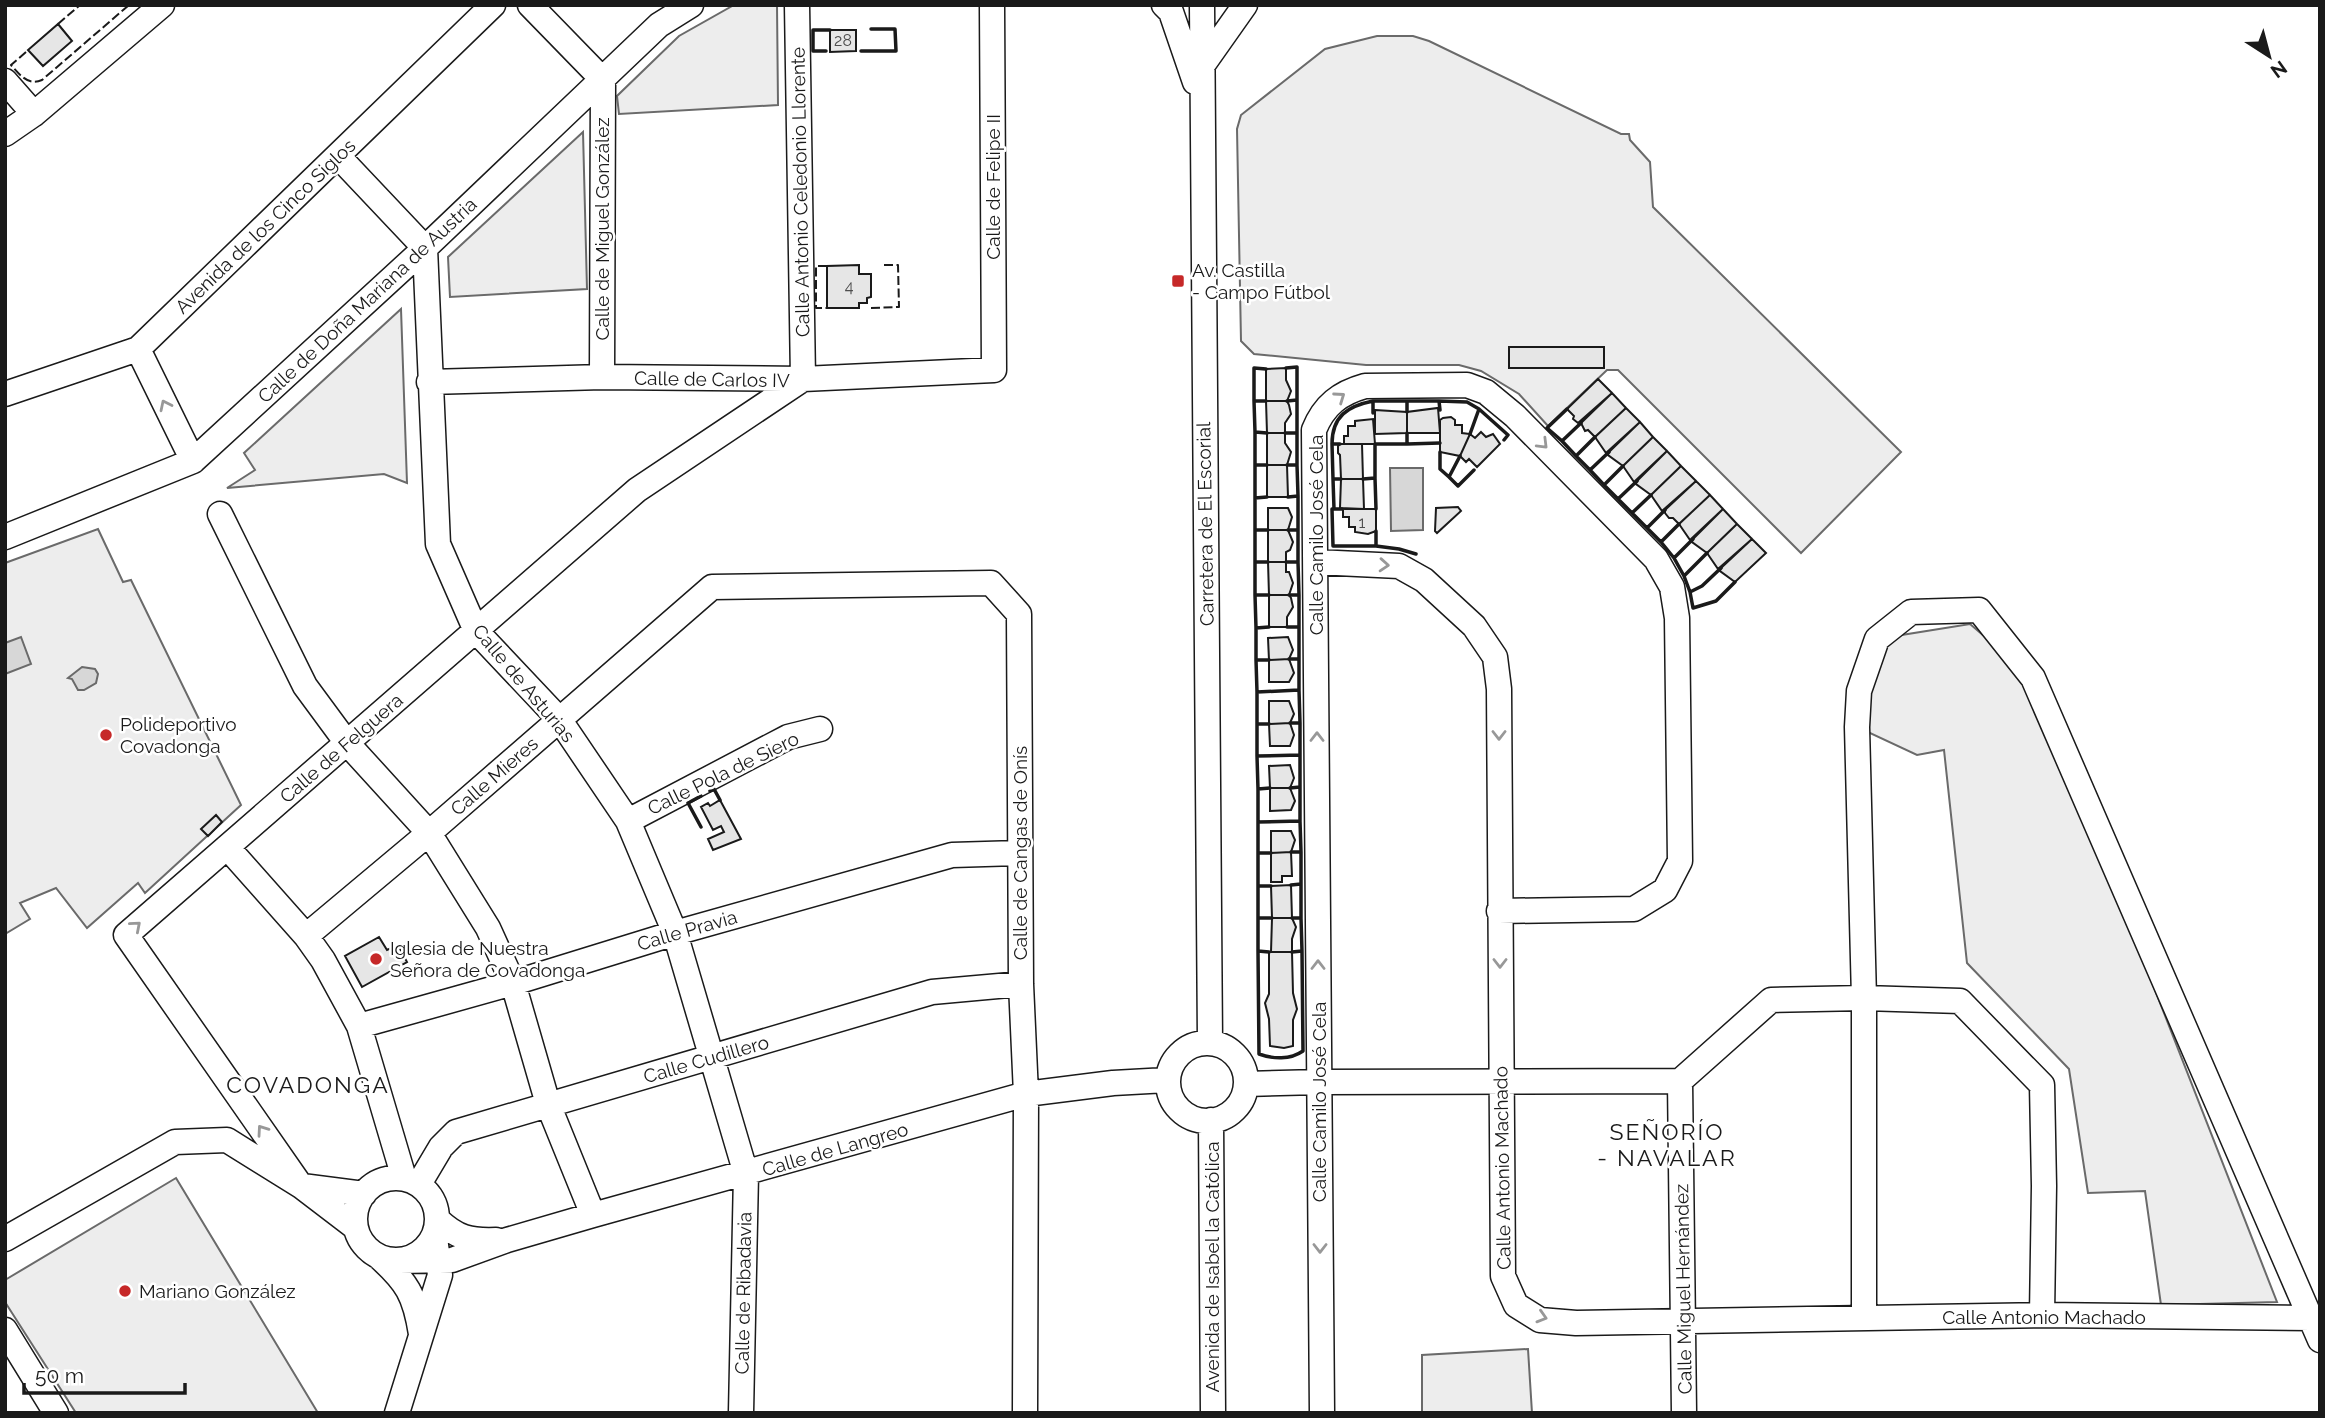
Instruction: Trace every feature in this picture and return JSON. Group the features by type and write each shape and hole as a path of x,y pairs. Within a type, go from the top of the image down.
{"street":[{"path":"5,134 34,114 162,5"},
{"name":"Avenida de los Cinco Siglos","path":"5,394 138,349 493,5"},
{"path":"530,5 603,80"},
{"name":"Calle de Doña Mariana de Austria","path":"5,537 193,461 425,248 659,25 691,5"},
{"name":"Calle Antonio Celedonio Llorente","path":"797,5 803,379"},
{"name":"Calle de Felipe II","path":"992,5 994,370"},
{"path":"1164,5 1171,12 1202,103"},
{"name":"Carretera de El Escorial","path":"1202,5 1210,1042"},
{"path":"1202,66 1245,5"},
{"name":"Calle de Miguel González","path":"602,377 603,80"},
{"path":"5,81 34,114"},
{"path":"338,156 425,248"},
{"name":"Calle de Asturias","path":"425,248 438,544 476,631 559,719 628,821 675,933 746,1174"},
{"path":"138,349 193,461"},
{"name":"Calle de Carlos IV","path":"429,382 602,377 803,379 994,370"},
{"name":"Calle de Felguera","path":"301,1186 125,935 637,490 803,379"},
{"name":"Calle Camilo José Cela","path":"1322,1413 1314,430 1328,407 1341,394 1365,386 1467,385 1486,392 1515,416 1656,559 1672,587 1680,669 1680,861 1665,890 1634,908 1499,911"},
{"path":"220,514 304,685 347,743 429,833 488,928 513,983 548,1104 593,1215"},
{"name":"Calle Antonio Machado","path":"1316,562 1399,566 1424,580 1474,626 1495,657 1499,689 1503,1276 1516,1305 1540,1320 1576,1323 2042,1315 2315,1329"},
{"name":"Calle de Cangas de Onís","path":"712,587 991,583 1019,614 1021,984 1026,1094 1026,1413"},
{"name":"Calle Mieres","path":"306,936 712,587"},
{"path":"1864,1317 1864,998 1857,727 1859,691 1877,639 1911,612 1979,610 2033,678 2315,1329"},
{"name":"Calle Pola de Siero","path":"628,821 788,737 820,729"},
{"path":"227,847 306,936 323,960 359,1026 412,1181 429,1194 436,1206 440,1275 397,1413"},
{"name":"Calle Pravia","path":"359,1026 952,855 1020,853"},
{"name":"Calle Cudillero","path":"412,1181 456,1132 932,992 1021,984"},
{"path":"1246,1084 1680,1081 1771,1000 1864,998 1960,1001 2042,1085 2045,1186 2042,1315"},
{"path":"1210,1042 1222,1045 1240,1061 1246,1084 1235,1109 1224,1117 1211,1121 1197,1120 1175,1105 1167,1080 1171,1065 1181,1052 1194,1045 1210,1042"},
{"name":"Calle de Langreo","path":"507,1240 1026,1094 1113,1083 1167,1080"},
{"name":"Calle Miguel Hernández","path":"1680,1081 1684,1413"},
{"name":"Avenida de Isabel la Católica","path":"1211,1121 1213,1413"},
{"path":"5,1239 175,1142 227,1140 301,1186 356,1228"},
{"name":"Calle de Ribadavia","path":"741,1413 746,1174"},
{"path":"412,1181 382,1180 363,1194 355,1216 360,1240 389,1258 412,1296 421,1334"},
{"path":"301,1186 363,1194"},
{"path":"436,1227 481,1241 507,1240"},
{"path":"389,1258 421,1253 436,1227"},
{"path":"389,1258 452,1260 507,1240"},
{"path":"434,1297 452,1268 474,1252"},
{"path":"5,1330 56,1413"}],"shaded area":[{"path":"734,5 777,5 778,105 619,114 617,96 679,36"},
{"path":"1377,36 1413,36 1429,41 1621,134 1629,134 1630,140 1650,162 1653,207 1901,452 1801,553 1618,370 1607,370 1548,426 1519,394 1481,371 1459,365 1366,365 1254,354 1241,341 1237,129 1241,115 1325,49"},
{"path":"583,132 587,289 450,297 448,257"},
{"path":"401,309 407,483 384,474 227,488 255,470 244,453"},
{"path":"1390,468 1423,468 1423,530 1391,531"},
{"name":"Polideportivo Covadonga","path":"98,529 123,582 131,580 241,805 145,893 138,883 87,928 56,888 20,903 30,919 5,934 5,563"},
{"path":"1970,624 2033,678 2277,1302 2161,1305 2145,1191 2088,1193 2069,1069 1967,963 1944,750 1917,755 1857,727 1877,639"},
{"path":"21,637 31,664 5,674 5,643"},
{"path":"82,667 95,669 98,674 96,683 84,690 78,690 72,679 68,678"},
{"name":"Mariano González","path":"176,1178 318,1413 76,1413 5,1302 5,1280"},
{"path":"1528,1349 1532,1413 1422,1413 1422,1355"}],"building":[{"path":"58,24 72,41 43,66 28,50"},
{"path":"830,30 856,30 856,51 830,52"},
{"path":"859,265 859,274 871,274 871,297 867,298 867,303 859,303 859,308 827,308 827,266"},
{"path":"1509,347 1604,347 1604,368 1509,368"},
{"path":"1286,368 1286,380 1291,391 1287,401 1266,401 1266,369"},
{"path":"1598,379 1612,393 1578,423 1567,409"},
{"path":"1612,393 1626,408 1595,437 1588,430 1585,431 1581,423"},
{"path":"1266,401 1287,401 1291,414 1285,423 1285,433 1267,433"},
{"path":"1438,408 1440,433 1407,433 1407,412"},
{"path":"1626,408 1640,422 1606,453 1595,437"},
{"path":"1375,410 1407,412 1407,433 1375,434"},
{"path":"1451,417 1455,420 1455,425 1462,425 1462,433 1470,434 1460,456 1440,452 1440,420"},
{"path":"1373,419 1375,444 1344,444 1344,436 1348,436 1348,426 1355,426 1355,421"},
{"path":"1640,422 1653,437 1623,466 1608,455 1609,452"},
{"path":"1481,432 1486,437 1493,434 1500,444 1477,467 1469,459 1466,462 1460,456 1470,434 1475,438"},
{"path":"1267,433 1285,433 1285,443 1291,452 1287,465 1267,465"},
{"path":"1653,437 1667,451 1634,482 1623,466"},
{"path":"1340,444 1362,444 1363,479 1341,479 1338,453"},
{"path":"1667,451 1681,466 1651,495 1636,484 1637,481"},
{"path":"1267,465 1287,465 1288,497 1267,497"},
{"path":"1681,466 1696,481 1662,511 1651,495"},
{"path":"1341,479 1363,479 1364,509 1340,508"},
{"path":"1696,481 1710,495 1679,524 1669,518 1665,510"},
{"path":"1710,495 1723,509 1690,540 1679,524"},
{"path":"1458,507 1461,511 1437,533 1436,508"},
{"path":"1268,508 1288,508 1292,517 1288,530 1268,530"},
{"path":"1343,509 1376,509 1376,531 1368,534 1355,532 1355,527 1349,527 1349,517 1343,517"},
{"path":"1723,509 1737,524 1707,553 1692,542 1693,539"},
{"path":"1737,524 1752,539 1718,569 1707,553"},
{"path":"1268,530 1288,530 1293,542 1290,550 1286,552 1286,562 1268,562"},
{"path":"1752,539 1766,553 1735,582 1720,571 1721,568"},
{"path":"1268,562 1286,562 1286,572 1289,572 1293,583 1289,595 1269,595"},
{"path":"1269,595 1289,595 1291,598 1293,607 1287,617 1287,627 1269,627"},
{"path":"1288,637 1293,650 1289,659 1269,660 1268,638"},
{"path":"1289,659 1294,673 1289,682 1269,682 1269,660"},
{"path":"1269,701 1289,701 1294,714 1290,723 1269,724"},
{"path":"1290,723 1294,735 1290,746 1270,746 1269,724"},
{"path":"1290,765 1294,778 1290,788 1270,788 1269,766"},
{"path":"1270,788 1290,788 1295,801 1291,810 1270,811"},
{"path":"720,800 741,839 713,850 708,839 724,832 721,826 713,830 701,807 708,803 710,806"},
{"path":"216,815 222,822 208,836 201,829"},
{"path":"1271,831 1291,831 1295,840 1291,852 1271,853"},
{"path":"1291,852 1292,876 1282,876 1282,882 1271,882 1271,853"},
{"path":"1291,885 1292,918 1272,918 1271,886"},
{"path":"1272,918 1292,918 1296,927 1292,952 1271,952"},
{"name":"Iglesia de Nuestra Señora de Covadonga","path":"379,937 387,950 398,945 407,962 362,987 345,956"},
{"path":"1269,952 1292,952 1293,993 1297,1009 1293,1020 1293,1046 1284,1048 1270,1046 1269,1019 1265,1003 1269,994"}],"fence":[{"path":"58,24 80,5"},
{"path":"26,52 11,65 28,81 42,80 129,5"},
{"path":"871,308 899,307 898,265 882,265"},
{"path":"827,266 816,266 816,308 827,308"}],"wall":[{"path":"861,51 896,51 895,29 871,29"},
{"path":"826,51 813,51 813,30 830,30"},
{"path":"1286,368 1297,367 1297,400 1287,401"},
{"path":"1266,369 1254,368 1254,401 1266,401"},
{"path":"1285,433 1297,433 1297,400"},
{"path":"1254,401 1255,432 1267,433"},
{"path":"1373,401 1407,401 1407,412"},
{"path":"1332,444 1338,419 1349,409 1373,401 1373,413"},
{"path":"1407,401 1439,401 1440,410"},
{"path":"1439,401 1467,402 1479,409 1470,434"},
{"path":"1479,409 1508,435 1504,440"},
{"path":"1567,409 1547,428 1562,441 1581,423"},
{"path":"1255,432 1255,465 1267,465"},
{"path":"1287,465 1297,465 1297,433"},
{"path":"1375,478 1375,444 1407,444 1407,433"},
{"path":"1562,441 1576,456 1595,437"},
{"path":"1407,444 1440,443"},
{"path":"1333,479 1332,444 1340,444"},
{"path":"1440,452 1440,469 1449,477 1460,456"},
{"path":"1576,456 1590,470 1609,452"},
{"path":"1255,465 1255,498 1267,497"},
{"path":"1288,497 1298,496 1297,465"},
{"path":"1590,470 1604,485 1623,466"},
{"path":"1449,477 1458,486 1474,470"},
{"path":"1363,479 1375,478 1376,509"},
{"path":"1334,509 1333,479 1341,479"},
{"path":"1604,485 1618,499 1637,481"},
{"path":"1618,499 1632,513 1651,495"},
{"path":"1288,530 1298,530 1298,496"},
{"path":"1255,498 1255,530 1268,530"},
{"path":"1342,509 1332,509 1333,546 1376,546 1376,531"},
{"path":"1632,513 1647,528 1665,510"},
{"path":"1647,528 1661,542 1679,524"},
{"path":"1255,530 1255,562 1268,562"},
{"path":"1286,562 1298,562 1298,530"},
{"path":"1661,542 1674,558 1693,539"},
{"path":"1376,546 1416,554"},
{"path":"1674,558 1684,576 1707,553"},
{"path":"1255,562 1255,595 1269,595"},
{"path":"1289,595 1299,595 1298,562"},
{"path":"1684,576 1690,592 1702,586 1721,568"},
{"path":"1690,592 1693,608 1716,601 1735,582"},
{"path":"1255,595 1256,628 1269,627"},
{"path":"1287,627 1299,627 1299,595"},
{"path":"1289,659 1299,659 1299,627"},
{"path":"1256,628 1256,660 1269,660"},
{"path":"1256,660 1257,692 1299,690 1299,659"},
{"path":"1290,723 1300,723 1299,690"},
{"path":"1257,692 1257,724 1269,724"},
{"path":"1257,724 1257,756 1300,755 1300,723"},
{"path":"1290,788 1300,787 1300,755"},
{"path":"1257,756 1258,789 1270,788"},
{"path":"1258,789 1258,822 1300,821 1300,787"},
{"path":"710,791 714,789 720,800"},
{"path":"701,796 688,803 701,827"},
{"path":"1291,852 1301,852 1300,821"},
{"path":"1258,822 1258,853 1271,853"},
{"path":"1291,885 1301,884 1301,852"},
{"path":"1258,853 1258,886 1271,886"},
{"path":"1292,918 1301,918 1301,884"},
{"path":"1258,886 1258,918 1272,918"},
{"path":"1258,918 1258,951 1269,952"},
{"path":"1292,952 1302,951 1301,918"},
{"path":"1258,951 1259,1054 1281,1058 1303,1051 1302,951"}],"place":[{"name":"Av. Castilla - Campo Fútbol","path":"1178,281"},
{"name":"Polideportivo Covadonga","path":"106,735"},
{"name":"Iglesia de Nuestra Señora de Covadonga","path":"376,959"},
{"name":"Mariano González","path":"125,1291"}],"district":[{"name":"COVADONGA","path":"308,1084"},
{"name":"SEÑORÍO - NAVALAR","path":"1667,1144"}]}
